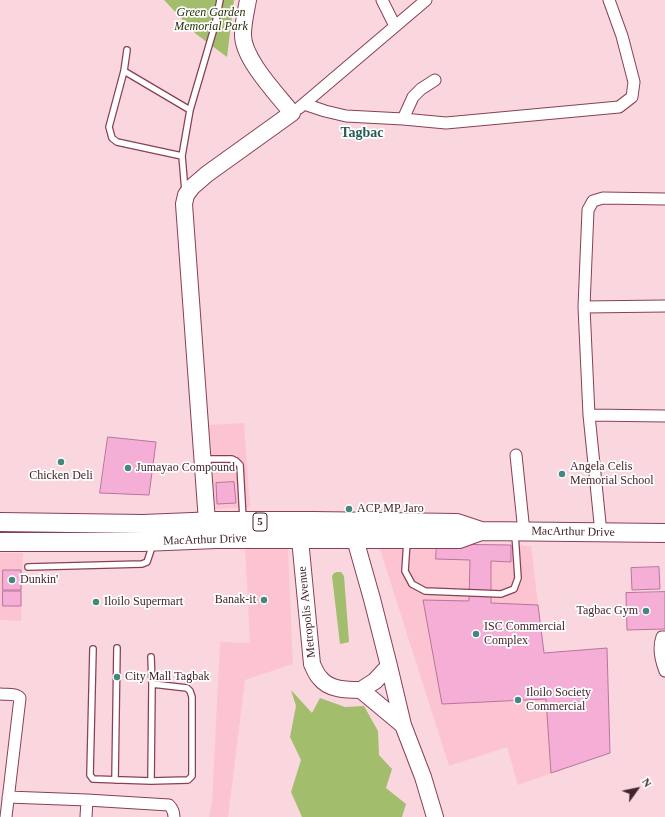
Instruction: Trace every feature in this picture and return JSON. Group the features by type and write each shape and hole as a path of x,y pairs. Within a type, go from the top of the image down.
{"main road":[{"path":"207,522 184,204 186,195 192,187 207,174 298,109 256,68 246,52 242,35 248,0"},
{"name":"MacArthur Drive","path":"0,522 142,524 207,522 348,522 458,524 481,531 665,533"},
{"path":"300,539 313,522"},
{"path":"348,522 355,539 403,725 423,777 435,817"},
{"name":"MacArthur Drive","path":"0,542 153,542 216,539 459,539 481,531"},
{"name":"Metropolis Avenue","path":"300,539 312,664 320,679 333,688 361,690"},
{"path":"389,666 375,681 361,690 403,725"}],"street":[{"path":"382,0 395,26"},
{"path":"298,109 426,0"},
{"path":"298,109 325,111 346,116 446,123 619,107 632,97 634,82 622,36 609,0"},
{"path":"403,119 413,97 421,89 435,80"},
{"path":"601,533 589,415 584,307 588,210 593,201 603,198 665,199"},
{"path":"584,307 665,306"},
{"path":"589,415 665,416"},
{"path":"516,455 519,532"},
{"path":"665,637 662,637 660,643 662,663 665,671"},
{"path":"0,694 16,695 20,698 6,817"},
{"path":"8,797 169,805 172,808 174,817"},
{"path":"86,817 87,800"}],"lane":[{"path":"186,195 182,156 190,110 215,25 220,0"},
{"path":"128,50 109,127 112,138 117,142 182,156"},
{"path":"124,71 190,110"},
{"path":"202,459 232,459 240,465 243,522"},
{"path":"407,539 405,571 412,584 418,588 425,591 501,594 514,588 518,578 519,532"},
{"path":"28,567 142,564 147,562 153,542"},
{"path":"115,780 117,648"},
{"path":"93,649 90,775 93,779 151,781 188,780 192,776 192,696 190,691 187,688 152,684"},
{"path":"151,657 151,781"}],"shaded area":[{"path":"244,423 250,507 215,509 209,425"},
{"name":"Iloilo Society Commercial","path":"378,543 531,546 544,653 607,648 610,753 518,785 507,747 449,766"},
{"path":"245,548 288,548 293,664 245,680 228,817 209,817 212,803 220,642 250,643"},
{"path":"0,553 23,553 21,621 0,620"}],"green space":[{"name":"Green Garden Memorial Park","path":"164,0 234,0 227,57 196,34"},
{"path":"337,572 341,572 344,576 349,642 340,644 332,576"},
{"path":"291,690 312,713 320,698 345,707 364,706 378,731 379,755 392,769 386,788 406,804 402,817 302,817 291,792 301,760 290,737 296,706"}],"building":[{"name":"Jumayao Compound","path":"108,437 156,442 149,495 100,493"},
{"path":"234,482 236,503 217,504 216,483"},
{"path":"437,544 511,545 511,562 491,561 491,603 538,605 544,653 607,648 610,753 551,773 546,699 442,704 423,600 469,601 470,560 436,559"},
{"path":"659,567 660,589 632,590 631,568"},
{"name":"Dunkin'","path":"3,570 21,570 21,590 3,590"},
{"path":"3,591 21,591 21,606 3,606"},
{"name":"Tagbac Gym","path":"665,592 665,629 627,630 626,593"}],"place":[{"name":"Chicken Deli","path":"61,462"},
{"name":"Jumayao Compound","path":"128,468"},
{"name":"Angela Celis Memorial School","path":"562,474"},
{"name":"ACP MP Jaro","path":"349,509"},
{"name":"Dunkin'","path":"12,580"},
{"name":"Banak-it","path":"264,600"},
{"name":"Iloilo Supermart","path":"96,602"},
{"name":"Tagbac Gym","path":"646,611"},
{"name":"ISC Commercial Complex","path":"476,634"},
{"name":"City Mall Tagbak","path":"117,677"},
{"name":"Iloilo Society Commercial","path":"518,700"}],"district":[{"name":"Tagbac","path":"362,133"}]}
